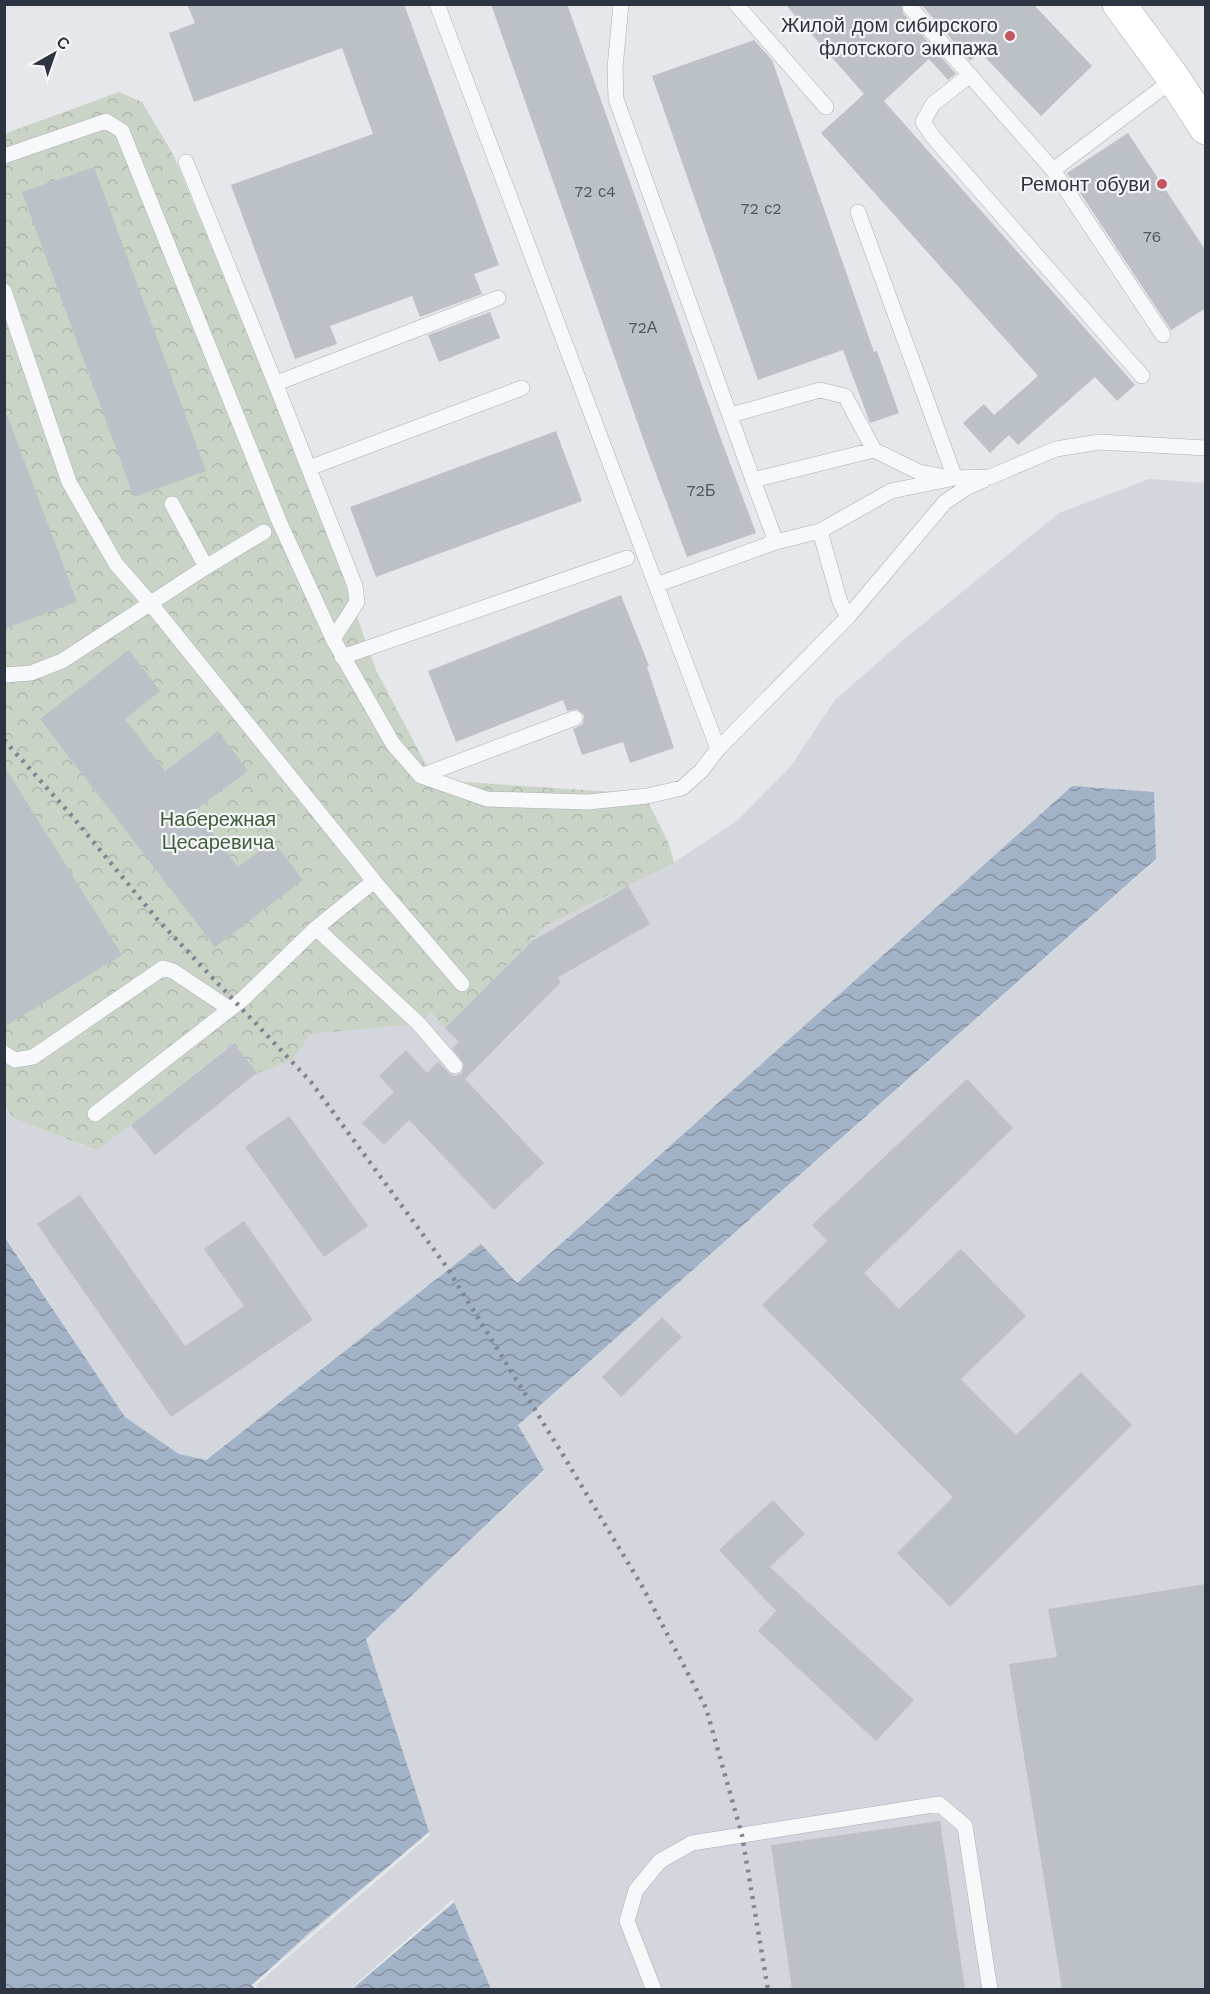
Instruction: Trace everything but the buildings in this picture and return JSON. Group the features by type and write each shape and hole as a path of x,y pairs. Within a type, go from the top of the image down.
{"main road":[{"path":"1119,4 1174,79 1206,128"}],"lane":[{"path":"437,4 718,749"},
{"path":"621,4 615,68 616,99 776,542"},
{"path":"736,4 826,107"},
{"path":"910,7 1053,170 1162,335"},
{"path":"970,75 933,104 923,122 933,137 1142,376"},
{"path":"1053,170 1174,79"},
{"path":"4,156 106,121 123,131 279,521 342,657 393,744 421,776 487,799 588,802 647,796 682,788 848,617 945,502 966,488 1056,449 1099,442 1206,448"},
{"path":"186,162 355,586 357,602 333,639"},
{"path":"858,212 955,478"},
{"path":"4,291 69,482 116,564 151,604 374,881 462,984"},
{"path":"276,385 498,298"},
{"path":"309,468 522,388"},
{"path":"731,415 820,390 844,396 874,450 919,472 955,478"},
{"path":"753,480 874,450"},
{"path":"656,585 776,542 820,531 891,491 955,478 990,477"},
{"path":"172,504 206,567"},
{"path":"820,531 840,602 848,617"},
{"path":"4,675 31,673 62,661 264,532"},
{"path":"342,657 627,558"},
{"path":"421,776 575,718"},
{"path":"95,1114 244,998 316,928 374,881"},
{"path":"316,928 419,1024 455,1066"},
{"path":"4,1053 15,1060 33,1057 163,968 172,971 230,1008"},
{"path":"654,1989 627,1921 636,1890 660,1861 692,1843 939,1804 965,1826 990,1989"}],"shaded area":[{"path":"1149,479 1205,483 1205,1989 491,1989 454,1902 352,1989 256,1990 252,1985 247,1990 40,1989 428,1832 366,1639 544,1471 518,1425 1156,860 1072,786 516,1284 481,1244 205,1460 179,1454 125,1417 5,1236 4,1104 12,1118 95,1150 131,1125 234,1043 292,1061 311,1034 419,1024 432,1013 445,1027 547,925 673,863 738,820 791,766 835,700 908,636 1059,513"}],"green space":[{"name":"Набережная Цесаревича","path":"119,92 142,102 174,156 313,493 376,670 434,780 644,794 669,844 674,863 547,925 445,1028 432,1013 419,1024 311,1034 292,1061 257,1073 233,1043 131,1125 96,1150 12,1118 5,1104 4,134"}],"water":[{"path":"1072,786 1154,792 1156,859 518,1425 544,1470 366,1639 429,1832 309,1933 252,1985 256,1989 5,1989 4,1236 125,1417 179,1454 206,1460 481,1244 517,1283"},
{"path":"454,1902 491,1989 352,1989"}],"pier":[{"path":"429,1832 430,1835 256,1985 259,1989 252,1985"},
{"path":"453,1899 454,1902 349,1990"}],"railway":[{"path":"4,740 72,816 157,919 311,1082 446,1266 563,1455 642,1586 706,1708 742,1835 768,1990"}],"place":[{"name":"Жилой дом сибирского флотского экипажа","path":"1010,36"},
{"name":"Ремонт обуви","path":"1162,184"}]}
